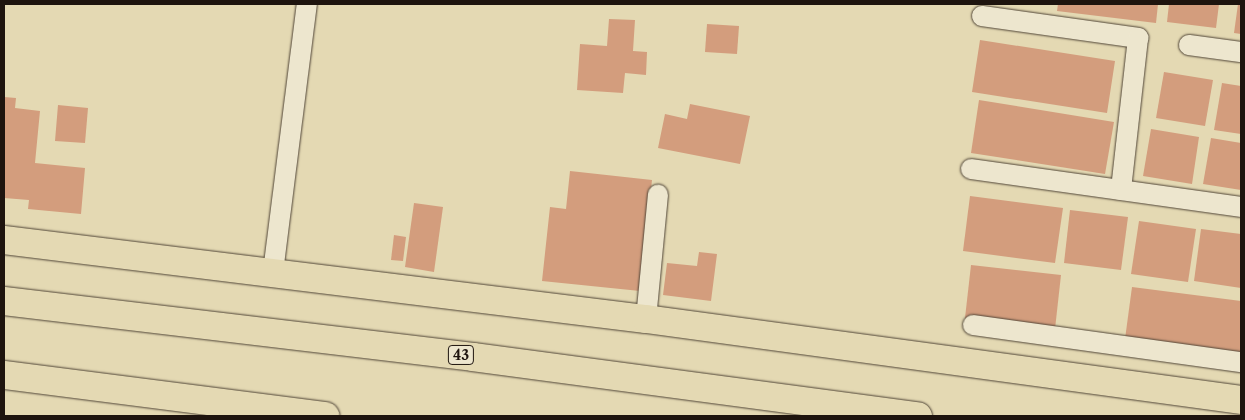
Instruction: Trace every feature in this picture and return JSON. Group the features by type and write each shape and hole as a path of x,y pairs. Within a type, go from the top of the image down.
{"highway":[{"path":"4,240 646,318 1148,389 1241,400"},
{"name":"43","path":"4,302 473,357 918,416"},
{"path":"4,375 217,409 325,416"},
{"path":"1148,389 1221,416"}],"street":[{"path":"274,272 307,4"},
{"path":"982,16 1138,38 1121,190"},
{"path":"1189,45 1241,52"},
{"path":"971,170 1241,207"},
{"path":"646,318 658,195"},
{"path":"973,325 1241,362"}],"building":[{"path":"1058,4 1158,4 1156,23 1057,11"},
{"path":"1169,4 1219,4 1216,28 1167,22"},
{"path":"1238,4 1241,4 1241,34 1234,33"},
{"path":"609,19 635,20 633,51 647,52 646,75 625,73 623,93 577,90 580,44 607,46"},
{"path":"707,24 739,26 737,54 705,52"},
{"path":"980,40 1115,61 1107,113 972,92"},
{"path":"1164,72 1213,80 1205,126 1156,118"},
{"path":"1222,83 1241,86 1241,134 1214,130"},
{"path":"4,97 16,98 15,108 40,111 35,163 85,168 81,214 28,209 29,200 4,198"},
{"path":"979,100 1114,122 1105,174 971,153"},
{"path":"690,104 750,116 740,164 658,148 665,114 687,119"},
{"path":"58,105 88,108 85,143 55,141"},
{"path":"1151,129 1199,137 1192,184 1143,176"},
{"path":"1211,138 1241,143 1241,190 1203,184"},
{"path":"570,171 652,180 640,291 542,281 550,207 566,209"},
{"path":"970,196 1063,208 1055,263 963,251"},
{"path":"414,203 443,207 434,272 405,267"},
{"path":"1070,210 1128,217 1121,270 1064,263"},
{"path":"1139,221 1196,229 1188,282 1131,274"},
{"path":"1201,229 1241,234 1241,288 1194,281"},
{"path":"394,235 406,237 403,261 391,260"},
{"path":"699,252 717,254 711,301 663,295 667,263 697,266"},
{"path":"971,265 1061,275 1055,329 965,318"},
{"path":"1132,287 1241,301 1241,354 1125,339"}]}
